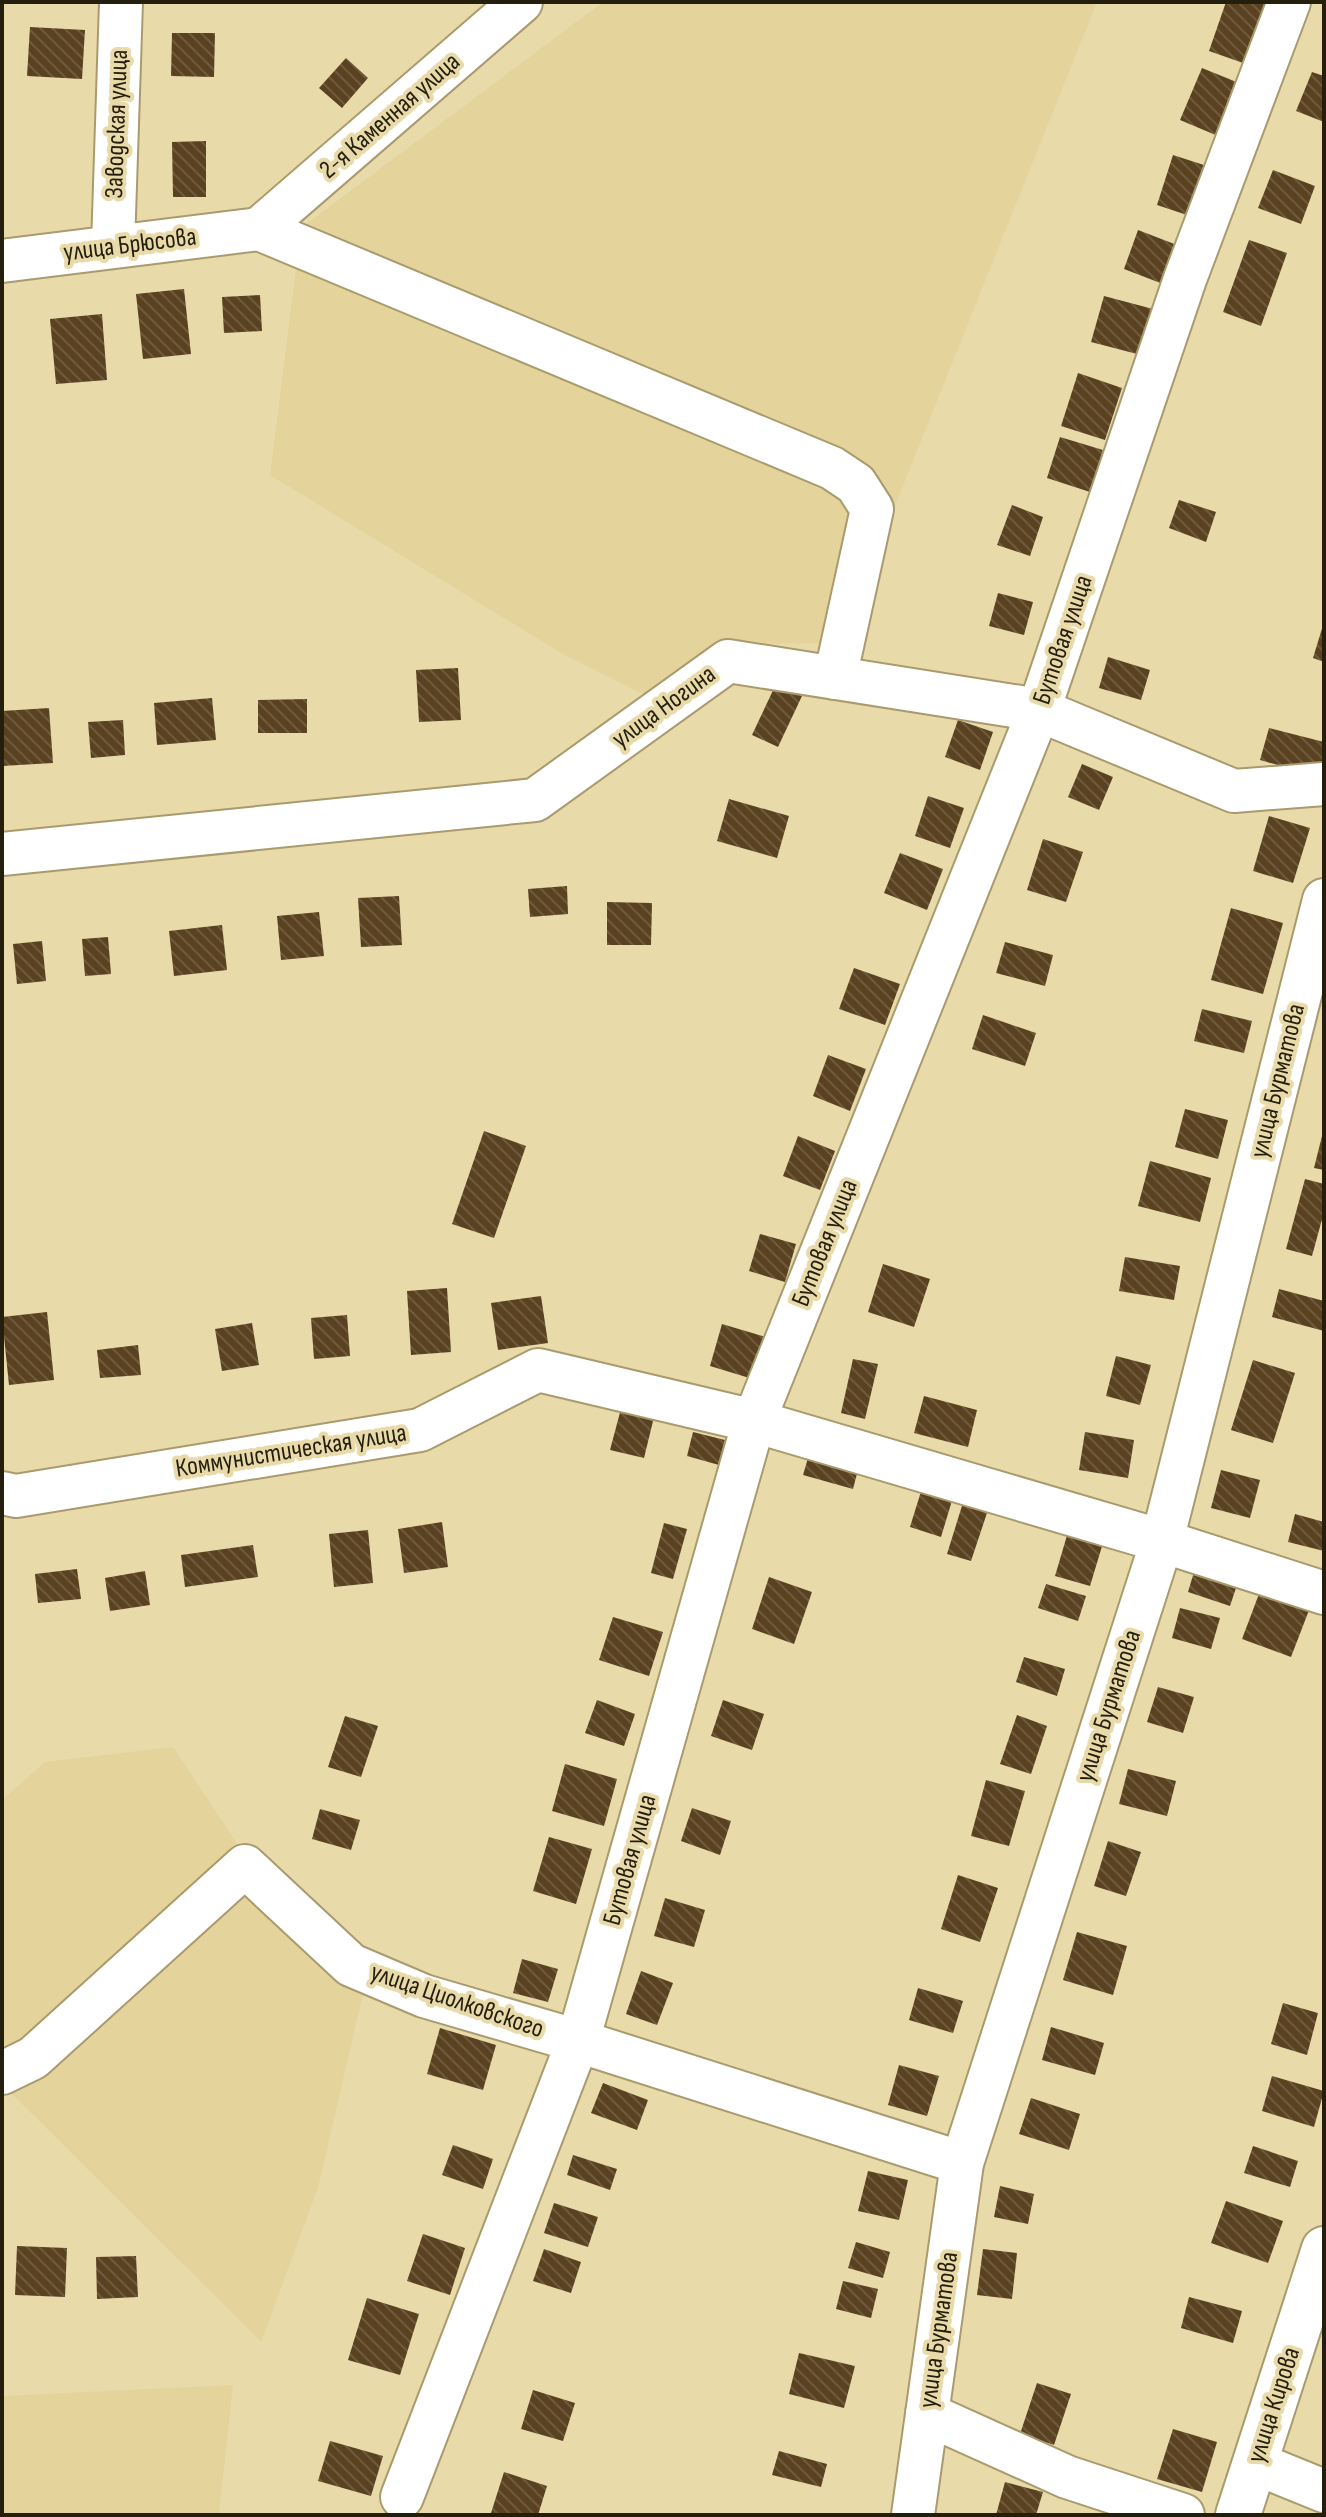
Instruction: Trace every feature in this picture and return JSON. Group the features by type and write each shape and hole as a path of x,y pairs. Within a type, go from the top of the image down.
{"main road":[{"name":"улица Кирова","path":"1238,2515 1324,2249"}],"street":[{"name":"Заводская улица","path":"113,246 121,2"},
{"name":"2-я Каменная улица","path":"259,229 521,2"},
{"name":"Бутовая улица","path":"402,2497 578,2041 754,1421 1039,710 1185,279 1289,2"},
{"name":"улица Брюсова","path":"2,261 259,229"},
{"path":"259,229 832,468 856,484 872,509 835,678"},
{"name":"улица Ногина","path":"2,854 535,800 728,661 1039,710 1234,791 1324,784"},
{"name":"улица Бурматова","path":"913,2515 962,2163 1162,1541 1324,900"},
{"name":"Коммунистическая улица","path":"2,1493 16,1496 420,1430 538,1370 754,1421 1162,1541 1324,1593"},
{"name":"улица Циолковского","path":"2,2073 33,2058 245,1866 351,1965 424,1996 578,2041 962,2163"},
{"path":"927,2414 1067,2477 1183,2515"},
{"path":"1255,2463 1324,2491"}],"shaded area":[{"path":"603,2 1097,2 840,643 720,644 643,694 561,653 270,475 301,228"},
{"path":"173,1747 248,1860 367,1977 318,2188 261,2342 2,2084 2,1800 45,1762"},
{"path":"233,2385 219,2515 2,2515 2,2396"}],"building":[{"path":"1226,2 1267,2 1246,64 1209,51"},
{"path":"30,27 85,30 82,79 27,76"},
{"path":"172,33 215,33 214,77 171,76"},
{"path":"346,58 368,78 342,108 319,88"},
{"path":"1202,68 1239,83 1218,136 1180,120"},
{"path":"1312,72 1324,76 1324,122 1296,111"},
{"path":"206,141 206,197 173,197 172,142"},
{"path":"1173,155 1207,166 1190,216 1157,205"},
{"path":"1273,170 1315,186 1301,224 1258,208"},
{"path":"1138,230 1177,245 1163,284 1124,269"},
{"path":"1249,240 1287,253 1261,326 1223,312"},
{"path":"184,289 191,354 143,359 136,294"},
{"path":"260,295 262,331 224,333 222,297"},
{"path":"1104,296 1153,309 1141,355 1091,342"},
{"path":"102,314 107,380 56,384 50,319"},
{"path":"1078,373 1122,388 1105,440 1061,426"},
{"path":"1060,437 1103,450 1090,492 1047,478"},
{"path":"1179,500 1216,512 1206,542 1169,528"},
{"path":"1012,505 1043,517 1030,556 997,545"},
{"path":"998,593 1033,602 1024,635 989,626"},
{"path":"1324,622 1324,662 1313,658"},
{"path":"1108,657 1150,670 1141,700 1099,688"},
{"path":"458,668 461,720 419,722 416,670"},
{"path":"776,684 802,696 778,747 752,735"},
{"path":"212,698 216,740 157,745 154,703"},
{"path":"307,699 307,733 258,733 258,700"},
{"path":"49,708 53,763 2,766 2,711"},
{"path":"123,720 125,755 91,758 88,722"},
{"path":"958,720 993,732 980,770 945,757"},
{"path":"1269,728 1324,742 1320,777 1260,760"},
{"path":"1082,764 1113,777 1099,810 1068,797"},
{"path":"928,796 964,808 950,848 915,836"},
{"path":"729,799 789,816 777,858 717,841"},
{"path":"1269,816 1310,828 1293,883 1253,871"},
{"path":"1043,839 1083,852 1066,902 1027,890"},
{"path":"900,853 943,869 927,910 884,893"},
{"path":"567,886 568,914 530,917 528,889"},
{"path":"399,896 402,945 361,947 358,898"},
{"path":"607,902 652,903 651,945 607,945"},
{"path":"1231,908 1283,923 1263,994 1211,980"},
{"path":"319,912 324,956 281,960 277,916"},
{"path":"222,925 227,970 174,976 169,931"},
{"path":"108,937 111,974 85,976 82,939"},
{"path":"42,941 46,981 17,984 13,944"},
{"path":"1005,942 1053,955 1045,986 996,973"},
{"path":"854,968 900,984 885,1025 839,1009"},
{"path":"1202,1009 1252,1021 1244,1053 1194,1041"},
{"path":"983,1015 1036,1033 1025,1066 972,1049"},
{"path":"828,1055 866,1069 850,1111 813,1096"},
{"path":"1185,1109 1228,1120 1218,1159 1175,1147"},
{"path":"484,1131 526,1146 494,1238 452,1224"},
{"path":"1324,1133 1324,1170 1314,1168"},
{"path":"798,1136 835,1151 820,1190 783,1176"},
{"path":"1150,1161 1211,1178 1200,1222 1138,1206"},
{"path":"1305,1179 1324,1184 1324,1212 1312,1256 1286,1249"},
{"path":"760,1234 796,1244 785,1282 749,1271"},
{"path":"1125,1257 1180,1266 1174,1300 1119,1291"},
{"path":"883,1264 930,1279 914,1327 868,1312"},
{"path":"447,1288 451,1352 411,1355 407,1291"},
{"path":"1279,1289 1324,1301 1324,1331 1272,1317"},
{"path":"541,1296 548,1343 498,1350 491,1303"},
{"path":"47,1312 54,1380 9,1385 2,1317"},
{"path":"347,1315 350,1356 314,1359 311,1318"},
{"path":"252,1323 259,1365 222,1371 215,1329"},
{"path":"722,1324 769,1338 756,1380 710,1366"},
{"path":"138,1345 141,1375 100,1378 97,1350"},
{"path":"1116,1356 1151,1365 1140,1405 1106,1396"},
{"path":"853,1359 878,1364 865,1419 841,1413"},
{"path":"1253,1360 1295,1373 1273,1443 1231,1430"},
{"path":"924,1396 977,1410 968,1447 914,1433"},
{"path":"622,1405 655,1413 644,1458 610,1450"},
{"path":"693,1432 725,1440 719,1465 687,1456"},
{"path":"1085,1432 1134,1440 1128,1478 1079,1470"},
{"path":"811,1448 860,1462 853,1489 803,1475"},
{"path":"1221,1470 1260,1480 1250,1518 1211,1508"},
{"path":"923,1485 954,1494 941,1537 910,1527"},
{"path":"966,1493 991,1501 971,1561 947,1554"},
{"path":"1295,1514 1324,1522 1324,1551 1288,1542"},
{"path":"442,1522 448,1567 404,1573 398,1529"},
{"path":"1071,1522 1106,1533 1090,1586 1055,1576"},
{"path":"664,1523 687,1529 673,1579 651,1573"},
{"path":"368,1530 373,1583 334,1587 329,1534"},
{"path":"253,1545 258,1577 185,1587 181,1555"},
{"path":"77,1569 81,1599 38,1603 35,1574"},
{"path":"145,1571 150,1605 110,1611 105,1578"},
{"path":"1194,1572 1237,1585 1230,1606 1188,1592"},
{"path":"769,1577 812,1592 794,1644 752,1629"},
{"path":"1046,1584 1086,1596 1078,1621 1038,1608"},
{"path":"1262,1586 1311,1605 1291,1657 1242,1639"},
{"path":"1180,1608 1220,1618 1211,1649 1172,1638"},
{"path":"613,1617 663,1632 649,1676 599,1660"},
{"path":"1024,1657 1065,1669 1057,1696 1016,1682"},
{"path":"1158,1687 1194,1697 1183,1733 1147,1722"},
{"path":"597,1700 635,1714 624,1746 585,1733"},
{"path":"723,1700 764,1714 752,1750 711,1736"},
{"path":"1017,1715 1047,1726 1031,1774 1000,1764"},
{"path":"345,1716 378,1726 361,1777 328,1767"},
{"path":"565,1764 617,1779 604,1826 552,1811"},
{"path":"1128,1769 1176,1781 1167,1816 1119,1804"},
{"path":"986,1780 1025,1791 1009,1846 971,1836"},
{"path":"692,1808 731,1821 720,1855 681,1841"},
{"path":"320,1809 360,1820 351,1850 312,1839"},
{"path":"549,1837 592,1849 576,1904 533,1891"},
{"path":"1108,1841 1141,1852 1126,1896 1094,1886"},
{"path":"958,1875 998,1888 980,1942 941,1929"},
{"path":"665,1898 705,1910 694,1947 654,1936"},
{"path":"1077,1932 1127,1946 1113,1995 1063,1980"},
{"path":"522,1959 558,1969 548,2002 513,1993"},
{"path":"641,1971 673,1983 657,2025 626,2014"},
{"path":"918,1988 963,2001 953,2033 909,2020"},
{"path":"1283,2003 1318,2013 1307,2055 1271,2044"},
{"path":"1051,2027 1104,2043 1095,2075 1042,2060"},
{"path":"440,2028 496,2045 483,2090 427,2074"},
{"path":"899,2065 939,2076 927,2116 888,2105"},
{"path":"1272,2076 1324,2091 1314,2127 1262,2111"},
{"path":"603,2083 648,2100 637,2130 591,2113"},
{"path":"1031,2098 1080,2114 1069,2150 1019,2134"},
{"path":"453,2145 493,2159 483,2189 442,2175"},
{"path":"1253,2146 1298,2161 1290,2187 1244,2173"},
{"path":"573,2155 617,2169 610,2190 567,2175"},
{"path":"868,2171 908,2180 899,2220 858,2211"},
{"path":"1000,2186 1034,2194 1028,2224 994,2217"},
{"path":"1226,2201 1283,2221 1268,2263 1211,2243"},
{"path":"554,2203 598,2217 588,2247 544,2233"},
{"path":"423,2234 465,2248 450,2295 407,2281"},
{"path":"856,2242 890,2252 883,2278 848,2268"},
{"path":"17,2246 67,2248 65,2297 15,2295"},
{"path":"544,2249 581,2262 571,2293 533,2281"},
{"path":"983,2249 1017,2253 1012,2299 977,2295"},
{"path":"136,2256 138,2297 97,2299 96,2257"},
{"path":"843,2281 878,2289 871,2318 836,2309"},
{"path":"1189,2297 1242,2311 1233,2343 1181,2328"},
{"path":"367,2298 419,2314 400,2375 348,2360"},
{"path":"799,2353 855,2366 844,2408 789,2394"},
{"path":"1037,2383 1071,2394 1054,2445 1020,2434"},
{"path":"533,2390 575,2403 563,2441 521,2429"},
{"path":"1173,2429 1217,2442 1202,2492 1157,2479"},
{"path":"330,2441 383,2456 371,2496 318,2481"},
{"path":"779,2451 827,2464 821,2487 772,2475"},
{"path":"504,2472 547,2486 538,2515 491,2513"},
{"path":"1005,2482 1043,2492 1036,2515 996,2515"}]}
